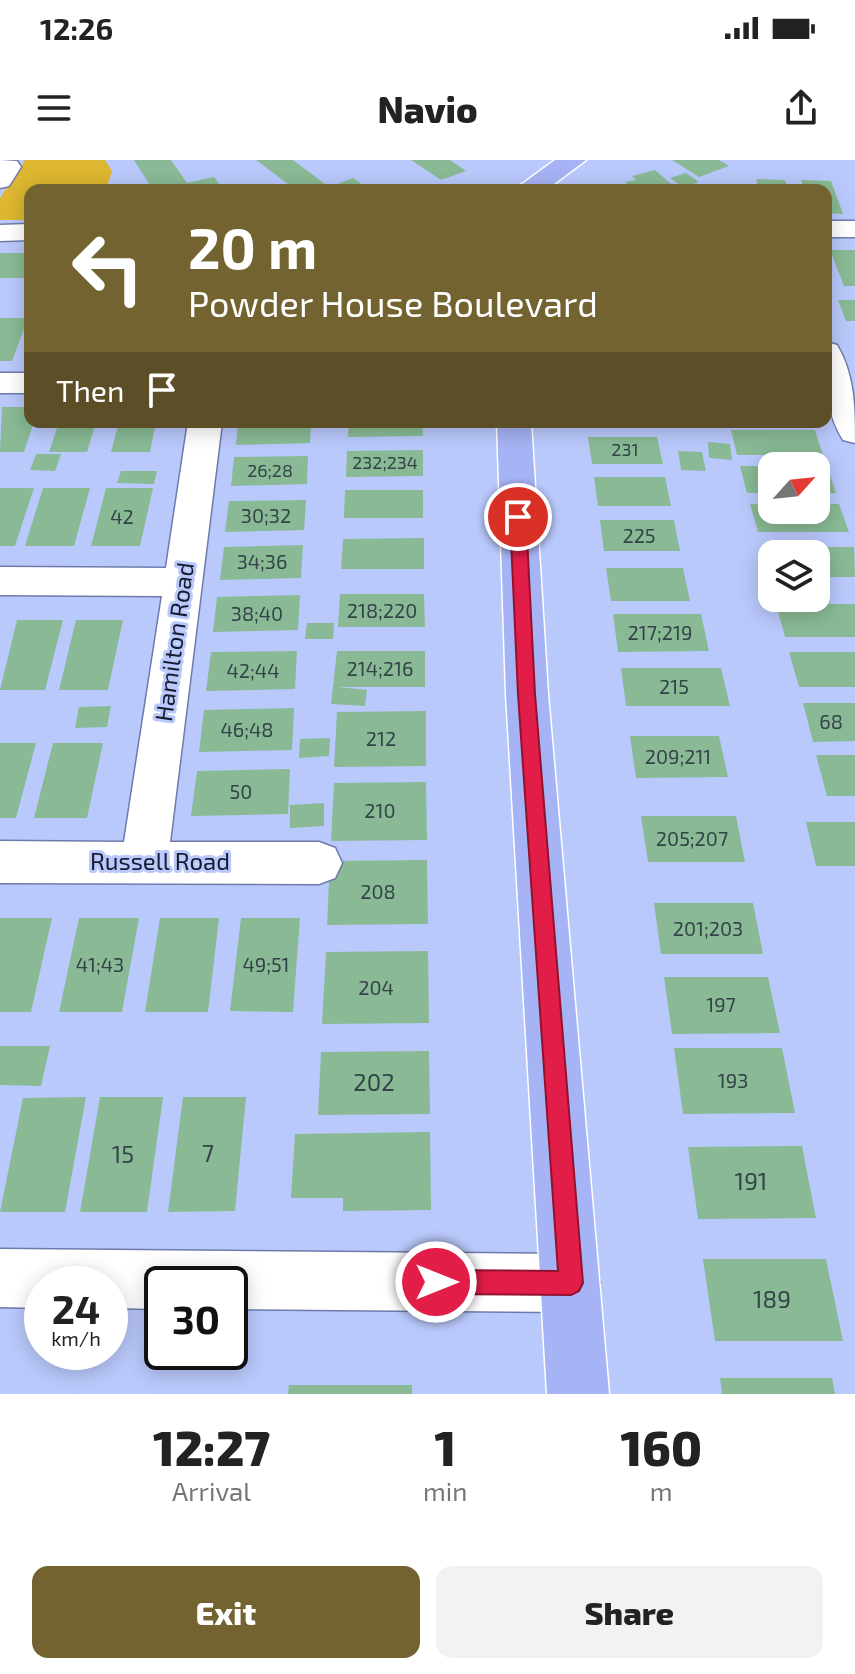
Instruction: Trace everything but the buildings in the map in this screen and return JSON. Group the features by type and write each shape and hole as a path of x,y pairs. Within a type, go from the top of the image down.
{"main road":[{"path":"537,184 573,160"},
{"path":"514,428 527,694 578,1394"}],"street":[{"path":"0,167 8,167 0,180"},
{"path":"832,229 855,229"},
{"path":"0,233 24,232"},
{"path":"832,369 855,432"},
{"path":"0,383 24,383"},
{"name":"Hamilton Road","path":"144,862 204,428"},
{"path":"0,581 183,582"},
{"name":"Russell Road","path":"0,862 319,863"},
{"path":"0,1278 571,1283"}],"shaded area":[{"path":"25,160 105,160 112,171 108,184 24,184 24,220 0,220 0,198"}],"route":[{"path":"436,1282 571,1283 527,694 518,517"}]}
